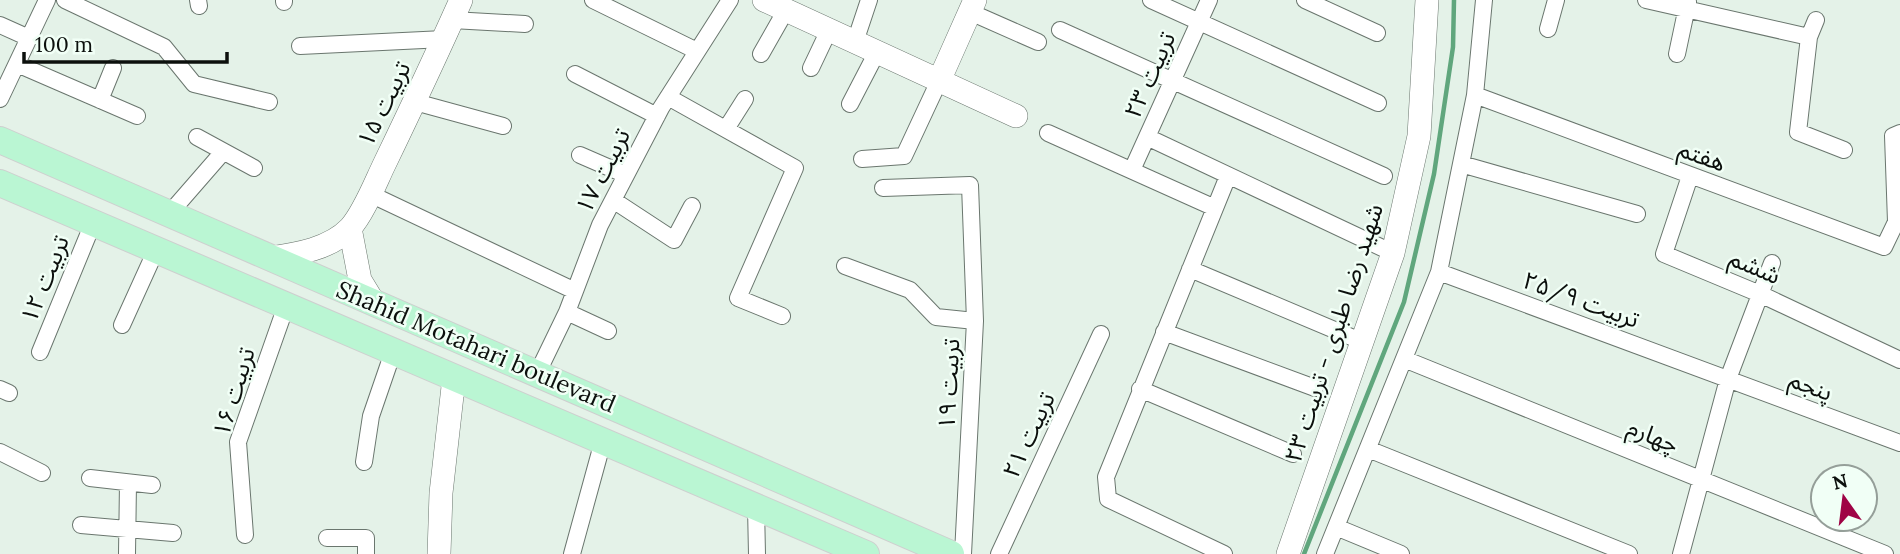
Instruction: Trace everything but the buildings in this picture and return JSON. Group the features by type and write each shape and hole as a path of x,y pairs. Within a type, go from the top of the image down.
{"main road":[{"name":"Shahid Motahari boulevard","path":"0,140 951,554"},
{"name":"Shahid Motahari boulevard","path":"0,183 859,551"},
{"path":"859,551 866,517"}],"street":[{"path":"0,99 47,0"},
{"path":"65,0 164,47 194,85 269,102"},
{"path":"593,0 698,51"},
{"name":"تربیت ۱۷","path":"537,374 567,312 600,225 657,116 730,0"},
{"path":"764,0 1016,116"},
{"path":"855,42 869,0"},
{"path":"1151,0 1378,103"},
{"name":"تربیت ۲۳","path":"1132,170 1209,0"},
{"path":"1305,0 1377,33"},
{"name":"شهید رضا طبری - تربیت ۲۳","path":"1287,554 1393,253 1419,135 1427,0"},
{"path":"1325,554 1439,272 1475,95 1484,0"},
{"path":"1548,29 1556,0"},
{"path":"1646,0 1688,5 1809,37"},
{"path":"1677,54 1688,5"},
{"path":"862,159 904,156 972,6 1038,42"},
{"path":"761,54 786,10"},
{"path":"300,46 452,19 525,24"},
{"name":"تربیت ۱۵","path":"270,258 304,253 350,228 370,194 415,102 452,19"},
{"path":"1816,20 1809,37 1798,132 1844,150"},
{"path":"0,25 29,38"},
{"path":"811,68 829,30"},
{"path":"1060,30 1384,176"},
{"path":"850,104 877,52"},
{"path":"17,64 137,116"},
{"path":"100,100 113,68"},
{"path":"575,74 657,116"},
{"name":"هفتم","path":"1475,95 1884,247 1898,222"},
{"path":"668,97 795,168 738,298 782,316"},
{"path":"726,129 745,99"},
{"path":"415,102 503,125"},
{"path":"1048,133 1215,208"},
{"path":"1898,222 1893,136 1900,133"},
{"path":"1147,137 1393,253"},
{"path":"197,138 254,168"},
{"path":"169,214 223,152"},
{"path":"580,155 626,175"},
{"path":"1461,164 1637,214"},
{"path":"1224,554 1108,499 1106,477 1228,176"},
{"name":"ششم","path":"1690,176 1664,254 1760,294 1900,360"},
{"path":"883,188 970,185 975,321"},
{"path":"370,194 575,291"},
{"path":"613,200 674,240 692,206"},
{"name":"تربیت ۱۲","path":"40,352 93,223"},
{"path":"350,228 359,280 374,303"},
{"path":"121,325 156,250"},
{"path":"1681,554 1728,379 1772,263"},
{"name":"تربیت ۱۹","path":"845,266 910,290 936,317 975,321 963,554"},
{"path":"1190,269 1363,342"},
{"name":"تربیت ۲۵/۹","path":"1439,272 1707,371"},
{"name":"تربیت ۱۶","path":"244,535 238,442 286,306"},
{"path":"567,312 608,331"},
{"path":"1164,332 1315,388"},
{"name":"تربیت ۲۱","path":"999,554 1101,334"},
{"path":"364,462 371,416 393,352"},
{"name":"چهارم","path":"1404,359 1885,554"},
{"name":"پنجم","path":"1707,371 1900,443"},
{"path":"439,554 441,493 454,377"},
{"path":"1140,389 1293,454"},
{"path":"572,554 603,442"},
{"path":"1368,449 1629,554"},
{"path":"0,452 42,473"},
{"path":"90,478 152,485"},
{"path":"127,554 128,483"},
{"path":"756,507 757,554"},
{"path":"81,525 173,533"},
{"path":"1336,527 1401,554"},
{"path":"327,538 366,538 366,554"}],"waterway":[{"path":"1304,554 1404,302 1434,174 1453,47 1454,0"}]}
